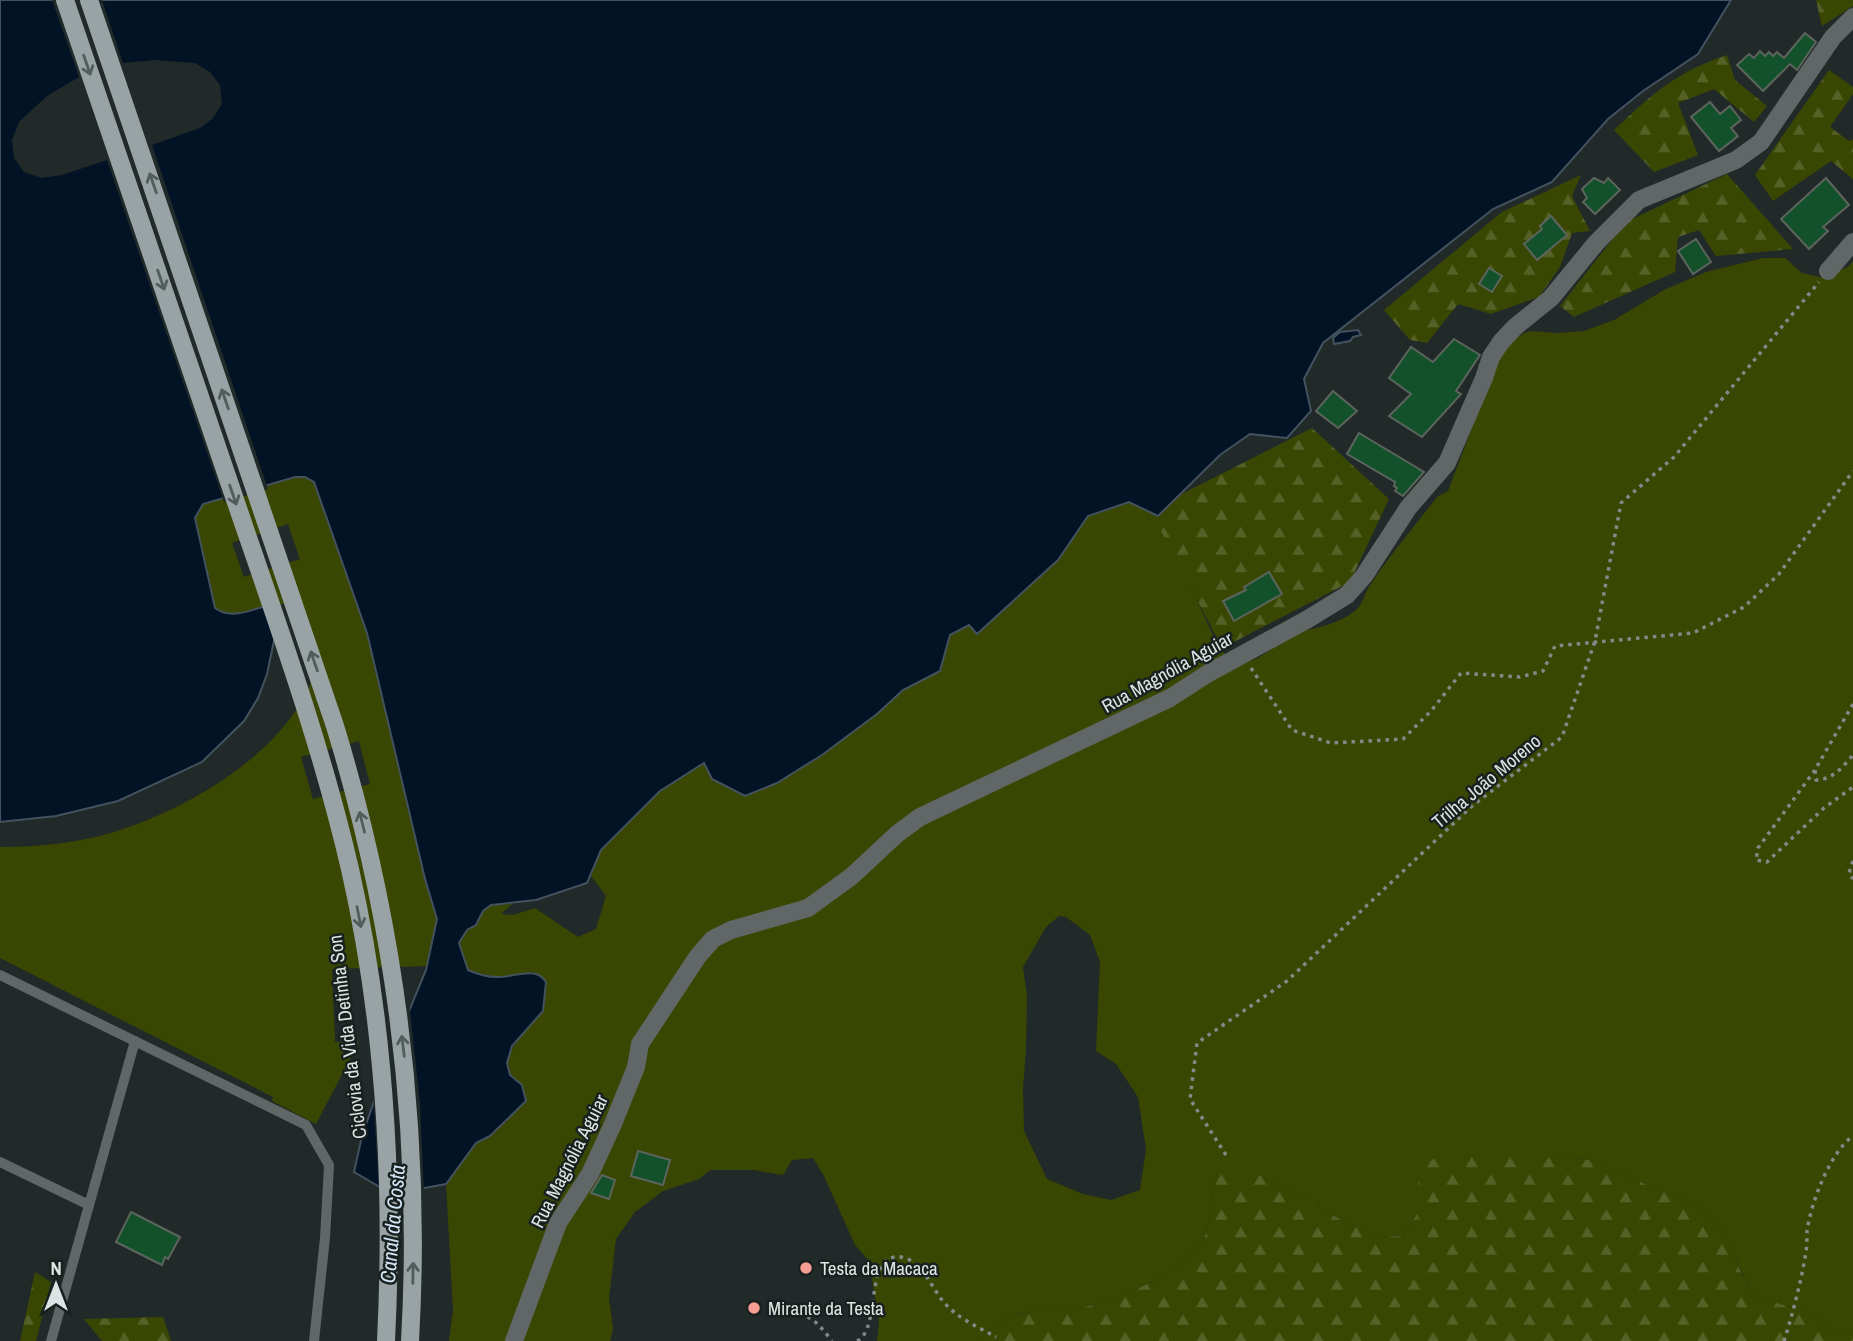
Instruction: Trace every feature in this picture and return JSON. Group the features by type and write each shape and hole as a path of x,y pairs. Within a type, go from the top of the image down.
{"main road":[{"path":"65,0 313,733 350,871 375,1011 385,1106 390,1201 386,1341"},
{"path":"89,0 327,699 362,818 391,961 407,1092 413,1213 410,1341"}],"street":[{"name":"Rua Magnólia Aguiar","path":"514,1341 558,1223 590,1174 614,1124 636,1067 640,1044 698,956 713,939 731,930 808,908 852,876 897,834 920,817 1170,698 1347,595 1364,576 1408,508 1447,463 1490,357 1501,342 1551,298 1596,243 1639,200 1736,160 1760,142 1833,37 1853,17"},
{"path":"1828,271 1853,242"}],"lane":[{"path":"0,975 306,1125 329,1165 325,1238 314,1341"},
{"path":"51,1341 135,1041"},
{"path":"0,1162 89,1205"}],"path":[{"name":"Trilha João Moreno","path":"1226,1155 1190,1099 1197,1043 1287,981 1472,806 1562,737 1595,642 1621,503 1674,457 1828,271"},
{"path":"1242,655 1292,730 1331,743 1402,738 1431,710 1461,673 1520,677 1544,671 1555,646 1693,633 1744,607 1779,574 1853,471"},
{"path":"1853,704 1815,770 1758,848 1756,860 1767,862 1824,808 1853,788"},
{"path":"1815,770 1816,780 1825,780 1842,769 1853,755"},
{"path":"1853,861 1849,873 1853,881"},
{"path":"1784,1341 1816,1198 1835,1156 1853,1136"},
{"path":"857,1341 863,1338 869,1326 874,1284 883,1265 890,1259 901,1257 913,1262 943,1302 996,1337"},
{"path":"774,1312 814,1319 832,1341"}],"green space":[{"path":"1816,0 1853,0 1853,6 1822,26"},
{"path":"1727,55 1735,80 1767,106 1754,122 1714,89 1678,103 1698,155 1654,172 1614,130 1666,85 1693,69"},
{"path":"1829,70 1853,87 1853,94 1830,127 1849,141 1853,139 1853,179 1831,161 1773,201 1755,175"},
{"path":"1727,174 1793,249 1716,256 1699,230 1678,237 1675,272 1574,317 1560,306 1626,222"},
{"path":"1581,175 1572,196 1590,231 1572,233 1560,267 1539,297 1491,314 1458,304 1427,343 1410,340 1384,310 1502,212"},
{"path":"1763,258 1785,258 1802,273 1824,278 1849,266 1853,261 1853,1334 1828,1329 1805,1311 1755,1297 1729,1242 1700,1208 1590,1160 1540,1157 1417,1214 1403,1236 1381,1237 1361,1230 1321,1209 1311,1200 1260,1175 1217,1173 1207,1231 1200,1244 1174,1268 1140,1287 1093,1305 1019,1314 1005,1319 979,1341 877,1341 879,1321 869,1261 855,1245 813,1158 792,1160 783,1175 754,1170 710,1170 699,1179 663,1191 635,1212 616,1239 609,1298 613,1329 610,1341 449,1341 453,1310 446,1184 476,1142 490,1136 522,1086 509,1071 508,1058 546,994 534,972 496,977 468,970 459,944 467,930 476,925 490,905 512,904 501,914 513,915 535,908 578,937 596,929 606,896 591,876 601,850 660,791 704,762 712,779 745,796 777,783 822,755 877,714 903,690 940,671 950,635 969,625 977,634 1058,560 1088,516 1129,502 1158,516 1216,642 1227,655 1237,661 1259,657 1290,635 1347,616 1358,608 1377,575 1437,497 1448,491 1484,396 1487,375 1510,343 1532,331 1584,331 1614,320 1664,290 1706,272","holes":["1059,916 1066,917 1090,935 1100,962 1096,1051 1116,1064 1138,1097 1146,1149 1140,1190 1111,1200 1083,1194 1047,1179 1024,1131 1027,996 1023,967 1046,927"]},
{"path":"1312,428 1389,499 1350,582 1222,648 1150,510"},
{"path":"295,477 308,479 317,488 367,633 425,879 437,919 427,966 332,969 335,1042 359,1042 316,1124 272,1101 273,1097 0,958 0,847 89,839 145,821 203,793 231,775 280,731 298,707 312,680 285,604 240,614 231,614 215,608 195,518 203,504","holes":["288,524 300,559 244,577 232,543","359,741 370,784 313,799 301,757"]},
{"path":"1454,1151 1590,1160 1700,1208 1729,1242 1755,1297 1805,1311 1828,1329 1853,1334 1853,1341 979,1341 1005,1319 1019,1314 1077,1308 1107,1301 1174,1268 1200,1244 1207,1231 1217,1173 1228,1168 1244,1169 1260,1175 1311,1200 1321,1209 1361,1230 1381,1237 1403,1236 1417,1214 1418,1183 1429,1161"},
{"path":"35,1272 51,1282 36,1341 20,1341"},
{"path":"163,1317 171,1341 102,1341 84,1319"}],"water":[{"path":"0,0 1731,0 1698,54 1643,91 1608,119 1552,182 1493,209 1323,343 1304,379 1311,411 1287,438 1250,434 1220,455 1158,516 1129,502 1088,516 1058,560 977,634 969,625 950,635 940,671 903,690 877,714 822,755 777,783 745,796 712,779 704,763 660,791 601,850 587,883 536,900 491,905 483,911 476,925 467,930 459,943 468,970 493,977 530,973 546,982 543,1011 512,1046 507,1063 510,1075 522,1085 526,1101 490,1136 476,1143 446,1184 392,1194 354,1172 362,1136 388,1062 426,970 437,919 425,879 367,633 314,482 305,477 295,477 203,504 195,518 215,608 234,614 269,605 275,636 267,674 258,698 244,721 202,762 118,801 56,816 0,822"},
{"path":"1358,330 1361,335 1350,341 1334,344 1333,338 1340,332"}],"pier":[{"path":"52,0 102,0 123,63 155,60 195,63 210,72 220,85 222,104 213,118 200,128 152,145 268,489 224,502 107,160 62,175 41,178 24,172 14,158 12,140 19,122 47,96 79,77"},
{"path":"409,1002 420,1103 424,1193 391,1198 379,1191 373,1093"}],"building":[{"path":"1805,33 1816,42 1797,70 1790,64 1763,91 1737,65 1749,54 1754,58 1760,51 1765,56 1769,52 1773,56 1777,52 1784,58"},
{"path":"1710,102 1720,114 1730,106 1741,120 1731,128 1738,136 1719,151 1691,117"},
{"path":"1594,178 1604,183 1608,178 1620,190 1595,214 1583,202 1587,198 1582,189"},
{"path":"1826,178 1849,205 1823,227 1828,231 1809,249 1781,219"},
{"path":"1551,216 1567,235 1537,260 1524,244 1542,229 1540,226"},
{"path":"1696,239 1711,262 1693,274 1678,251"},
{"path":"1489,268 1502,276 1492,292 1479,284"},
{"path":"1454,339 1480,355 1456,391 1461,394 1422,437 1389,416 1411,394 1389,378 1411,347 1433,362"},
{"path":"1333,391 1357,411 1338,428 1316,411"},
{"path":"1359,433 1424,472 1403,496 1395,491 1395,482 1347,454"},
{"path":"1269,572 1282,594 1234,621 1223,601 1246,590 1244,587"},
{"path":"638,1151 670,1160 663,1185 631,1176"},
{"path":"602,1175 615,1180 609,1199 591,1193"},
{"path":"131,1212 180,1237 162,1265 116,1242"}],"place":[{"name":"Testa da Macaca","path":"806,1268"},
{"name":"Mirante da Testa","path":"754,1308"}],"water label":[{"name":"Canal da Costa","path":"393,1224"}]}
